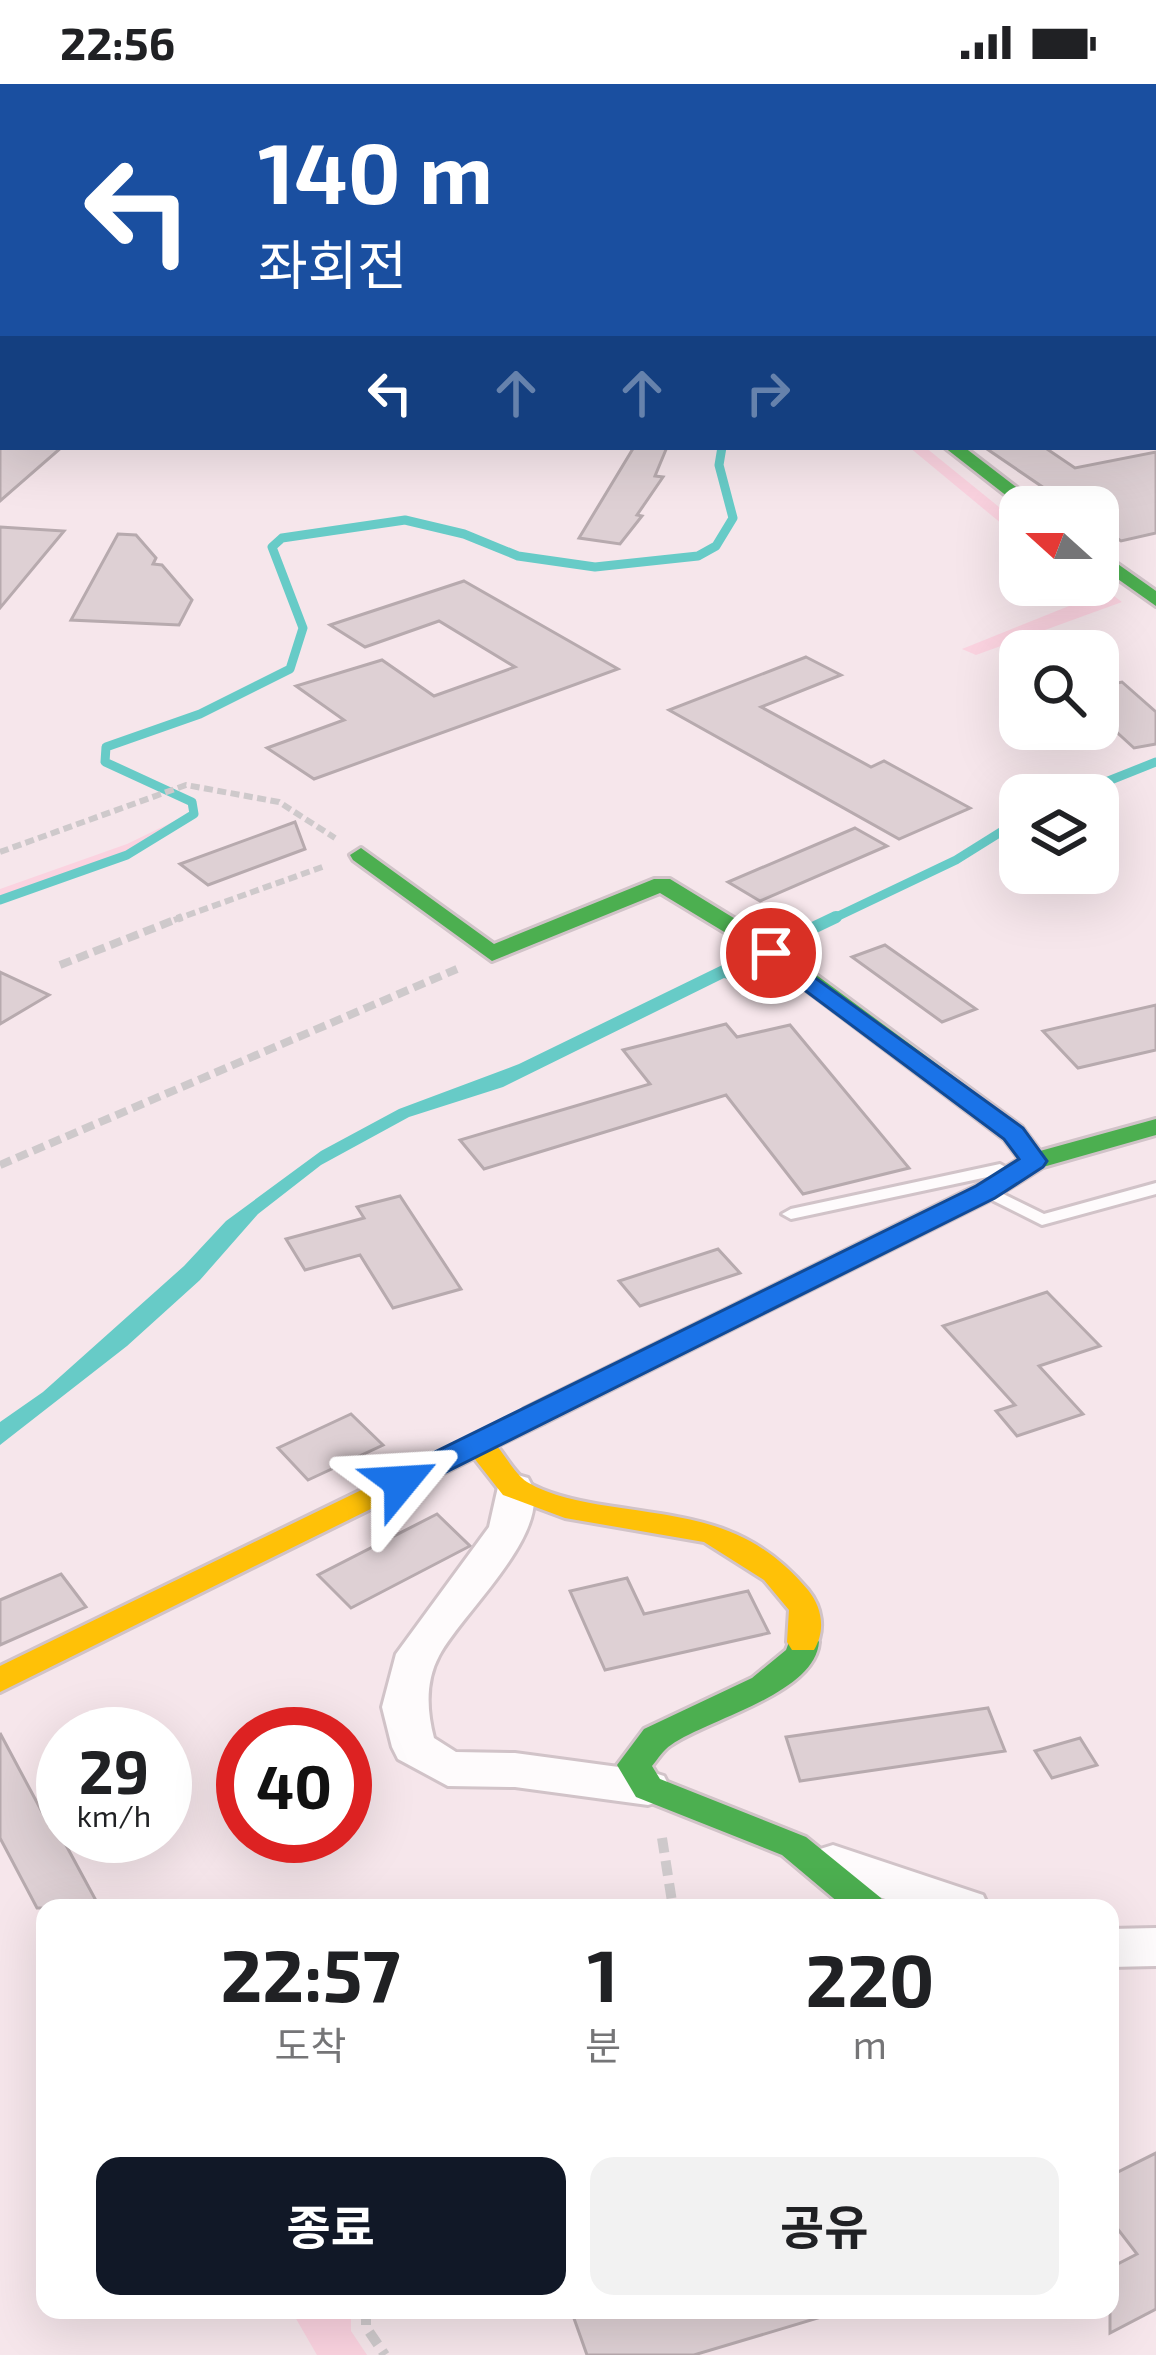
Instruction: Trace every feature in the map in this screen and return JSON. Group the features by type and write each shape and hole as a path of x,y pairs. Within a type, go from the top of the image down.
{"street":[{"path":"957,450 1005,486"},
{"path":"1119,572 1156,600"},
{"path":"361,856 491,954 662,884 764,948 1013,1133 1034,1161"},
{"path":"0,1680 985,1192 1034,1161 1156,1127"},
{"path":"478,1442 514,1488 576,1511 712,1532 776,1571 805,1607 802,1655 763,1687 656,1738 634,1765 648,1788"},
{"path":"514,1488 509,1529 418,1654 404,1707 414,1747 448,1769 515,1770 648,1788 782,1836 824,1861 940,1899"},
{"path":"824,1861 860,1899"},
{"path":"1119,1948 1156,1947"}],"lane":[{"path":"790,1214 1034,1161"},
{"path":"985,1192 1042,1220 1156,1188"}],"path":[{"path":"0,852 103,819 145,796 186,785 279,802 361,856"},
{"path":"60,965 262,885 361,856"},
{"path":"0,1165 491,954"},
{"path":"648,1788 671,1899"},
{"path":"367,2319 385,2355"}],"shaded area":[{"path":"913,450 929,450 999,507 999,522"},
{"path":"1069,606 1111,606 1045,630 1009,630"},
{"path":"999,634 999,647 976,655 962,649"},
{"path":"189,814 124,854 0,896 0,889 127,844"},
{"path":"296,2319 351,2319 351,2331 367,2355 317,2355"}],"water":[{"path":"749,952 760,959 735,974 739,982 724,978 503,1087 409,1117 321,1165 258,1214 200,1280 127,1346 0,1445 0,1422 43,1392 184,1266 226,1221 321,1151 399,1109 519,1064"}],"building":[{"path":"0,450 59,450 0,501"},
{"path":"632,450 666,450 655,476 663,477 620,544 579,538"},
{"path":"988,450 1048,450 1075,468 1156,452 1156,533 1121,541 1119,486 1041,486"},
{"path":"0,527 64,531 0,608"},
{"path":"118,534 136,535 156,558 153,564 162,565 192,600 179,625 71,620"},
{"path":"464,581 618,669 314,779 267,748 344,720 296,686 382,660 434,696 515,667 439,621 365,647 330,625"},
{"path":"806,657 841,675 761,707 871,767 884,761 970,808 899,839 669,710"},
{"path":"1119,683 1156,712 1156,744 1134,748 1119,734"},
{"path":"295,822 305,849 208,885 180,864"},
{"path":"855,828 887,846 760,901 728,882"},
{"path":"885,945 976,1009 942,1022 852,957"},
{"path":"0,972 49,995 0,1024"},
{"path":"1156,1005 1156,1050 1078,1068 1043,1031"},
{"path":"726,1024 737,1037 790,1025 909,1168 803,1194 726,1095 484,1169 460,1140 650,1084 623,1050"},
{"path":"400,1196 461,1289 393,1308 360,1255 305,1270 286,1239 364,1218 357,1207"},
{"path":"718,1249 740,1273 640,1306 619,1281"},
{"path":"1047,1292 1100,1346 1039,1366 1083,1414 1017,1436 996,1411 1015,1405 943,1326"},
{"path":"351,1414 383,1445 308,1480 278,1448"},
{"path":"437,1514 470,1546 351,1608 318,1575"},
{"path":"61,1574 86,1607 0,1645 0,1600"},
{"path":"627,1578 644,1614 748,1591 769,1633 605,1670 570,1591"},
{"path":"988,1708 1005,1751 800,1781 786,1737"},
{"path":"0,1733 36,1801 36,1863 76,1863 95,1899 36,1899 36,1906 0,1838"},
{"path":"1080,1738 1097,1765 1052,1778 1035,1751"},
{"path":"1156,2153 1156,2309 1110,2333 1110,2319 1119,2319 1119,2263 1137,2254 1119,2231 1119,2172"},
{"path":"574,2319 815,2319 694,2355 587,2355"}],"waterway":[{"path":"0,900 127,855 194,814 192,802 105,762 106,747 200,714 290,669 303,628 272,547 282,538 405,520 464,534 518,556 595,567 698,556 716,546 733,518 719,465 722,450"},
{"path":"1119,777 1156,762"},
{"path":"830,920 956,860 999,833"},
{"path":"771,948 836,917"}],"traffic: fast":[{"path":"957,450 1005,486"},
{"path":"1119,572 1156,600"},
{"path":"361,855 492,954 662,884 757,942 1013,1133 1034,1161"},
{"path":"534,1416 985,1192 1034,1161 1156,1127"},
{"path":"803,1642 802,1655 763,1686 656,1738 634,1765 648,1788 794,1846 858,1899"}],"traffic: slow":[{"path":"0,1680 534,1416"},
{"path":"478,1442 514,1488 576,1511 712,1533 775,1572 805,1608 803,1642"}],"route":[{"path":"401,1482 985,1192 1034,1161 1013,1133 771,953"}]}
